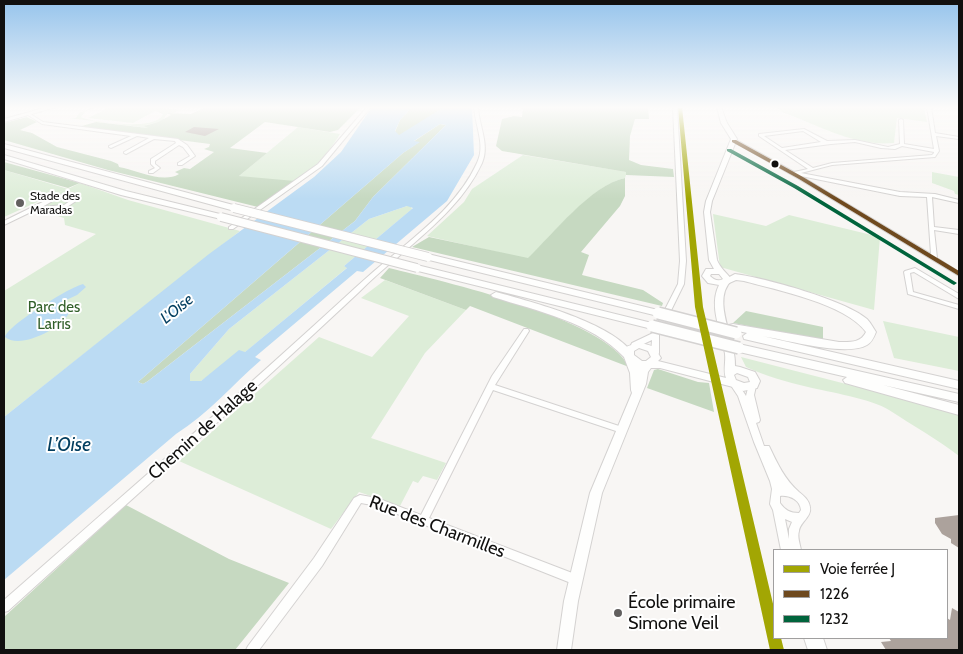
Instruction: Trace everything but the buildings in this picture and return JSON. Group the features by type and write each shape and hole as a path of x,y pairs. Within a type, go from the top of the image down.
{"highway":[{"path":"4,146 234,208 715,328 839,346 856,345 866,341 871,332 863,320 833,305 744,278 725,279"},
{"path":"4,157 107,188 654,330 959,398"},
{"path":"490,287 493,294 541,308 587,327 618,343 629,356"},
{"path":"734,330 959,385"},
{"path":"791,360 832,375 959,410"}],"main road":[{"path":"720,300 725,279 713,260 707,211 709,201 734,141 732,138"},
{"path":"629,356 638,363 734,383 744,387 752,386 755,382 754,378 739,363 734,347 724,331 720,300 708,275 713,260"},
{"path":"708,275 716,283 725,279"},
{"path":"636,393 635,373 629,356 630,348 635,345 646,346 667,361 695,371 715,373 738,369 748,372"},
{"path":"734,347 729,377 734,383"},
{"path":"564,650 576,580 596,493 642,381 643,371 649,364 655,361 655,353"}],"street":[{"path":"111,147 131,138"},
{"path":"126,154 154,138"},
{"path":"159,138 176,140 179,144 186,146 193,156 180,164"},
{"path":"231,228 320,165 343,138"},
{"name":"Chemin de Halage","path":"4,607 401,251 438,222 456,202 480,162 483,152 482,138"},
{"path":"635,345 654,330 681,284 683,268 677,138"},
{"path":"764,138 812,168"},
{"path":"817,138 827,143"},
{"path":"902,138 902,145"},
{"path":"792,174 812,168 854,161 927,158 936,154 934,138"},
{"path":"734,141 959,274"},
{"path":"781,149 854,141 888,149 902,145 936,151"},
{"path":"150,172 158,168 153,164 153,160 179,144"},
{"path":"792,174 803,174 900,194 959,201"},
{"path":"4,223 60,196 71,195 76,198 65,206 34,209"},
{"path":"929,196 934,259"},
{"path":"932,228 959,232"},
{"path":"958,295 916,270 907,272 910,294 959,307"},
{"path":"654,330 655,353"},
{"path":"423,520 495,378 526,331"},
{"path":"734,383 742,395 776,481 778,489 774,500 777,506 786,549"},
{"path":"752,386 750,395 761,436 781,479 805,506 805,512 795,527 796,549"},
{"path":"492,387 622,430"},
{"path":"776,494 785,491 795,494"},
{"name":"Rue des Charmilles","path":"252,650 318,562 356,502 365,499 576,580"},
{"path":"777,506 790,517 802,517"}],"green space":[{"path":"4,138 40,138 57,147 111,161 118,164 119,167 165,178 179,174 175,172 184,168 190,169 214,152 204,149 209,147 210,144 160,138 244,138 230,148 267,153 239,176 295,181 258,207 108,170 4,140"},
{"path":"285,138 338,138 321,160 309,172 292,182 277,182 239,176"},
{"path":"420,138 433,138 373,197 355,221 148,381 143,384 138,382 403,153 419,142 413,142"},
{"path":"498,138 630,138 629,160 641,165 673,169 674,177 626,175 626,172 502,151 496,146"},
{"path":"849,138 895,138 894,143 865,142"},
{"path":"523,155 627,172 625,178 613,182 587,200 528,259 427,236 464,202 472,189"},
{"path":"4,162 80,183 68,188 4,170"},
{"name":"Parc des Larris","path":"4,170 68,189 80,183 128,200 240,231 4,417 4,291 96,234 65,225 64,218 30,207 66,189 4,217"},
{"path":"932,172 959,177 959,195 955,194 954,191 932,183"},
{"path":"625,178 625,196 620,206 581,252 589,255 582,275 643,290 663,303 662,306 412,247 429,237 528,258 586,200 612,182"},
{"path":"410,205 412,209 344,266 348,267 244,353 201,381 190,381 190,374 229,329 369,219"},
{"path":"713,214 766,226 789,215 880,237 874,310 720,267"},
{"path":"389,268 482,292 557,318 589,333 614,349 629,367 470,306 466,310 380,278"},
{"path":"385,280 466,310 425,353 371,438 446,463 437,480 423,476 418,483 413,481 400,506 359,492 331,529 179,461 319,337 372,357 409,316 361,298"},
{"path":"746,311 823,327 823,341 733,323"},
{"path":"883,321 959,337 959,371 894,358"},
{"path":"741,357 959,413 959,456 882,406 769,376 746,367"},
{"path":"658,369 698,382 709,383 714,412 647,388 654,370"},
{"path":"126,505 229,559 289,583 235,650 4,650 4,617"}],"water":[{"path":"351,138 419,138 414,141 420,142 403,153 138,382 143,384 148,381 355,221 373,197 433,138 473,138 474,155 447,201 363,272 357,271 255,357 261,360 209,408 4,580 4,417 209,254 314,177 341,152","holes":["407,206 413,208 344,266 347,268 245,352 239,350 201,381 190,381 190,374 229,329 369,219"]},
{"path":"83,284 86,287 77,295 60,303 59,306 68,309 69,313 65,319 50,331 40,336 20,341 5,337 17,324 40,307"}],"rail line":[{"name":"J","path":"683,138 699,307 773,632"},
{"name":"J","path":"774,639 777,650"}],"transit line":[{"name":"1226","path":"734,141 801,178 959,274"},
{"name":"1232","path":"729,150 796,187 954,283"}],"place":[{"name":"Stade des Maradas","path":"20,203"},
{"name":"École primaire Simone Veil","path":"618,613"}],"water label":[{"name":"L'Oise","path":"177,309"},
{"name":"L’Oise","path":"69,445"}]}
